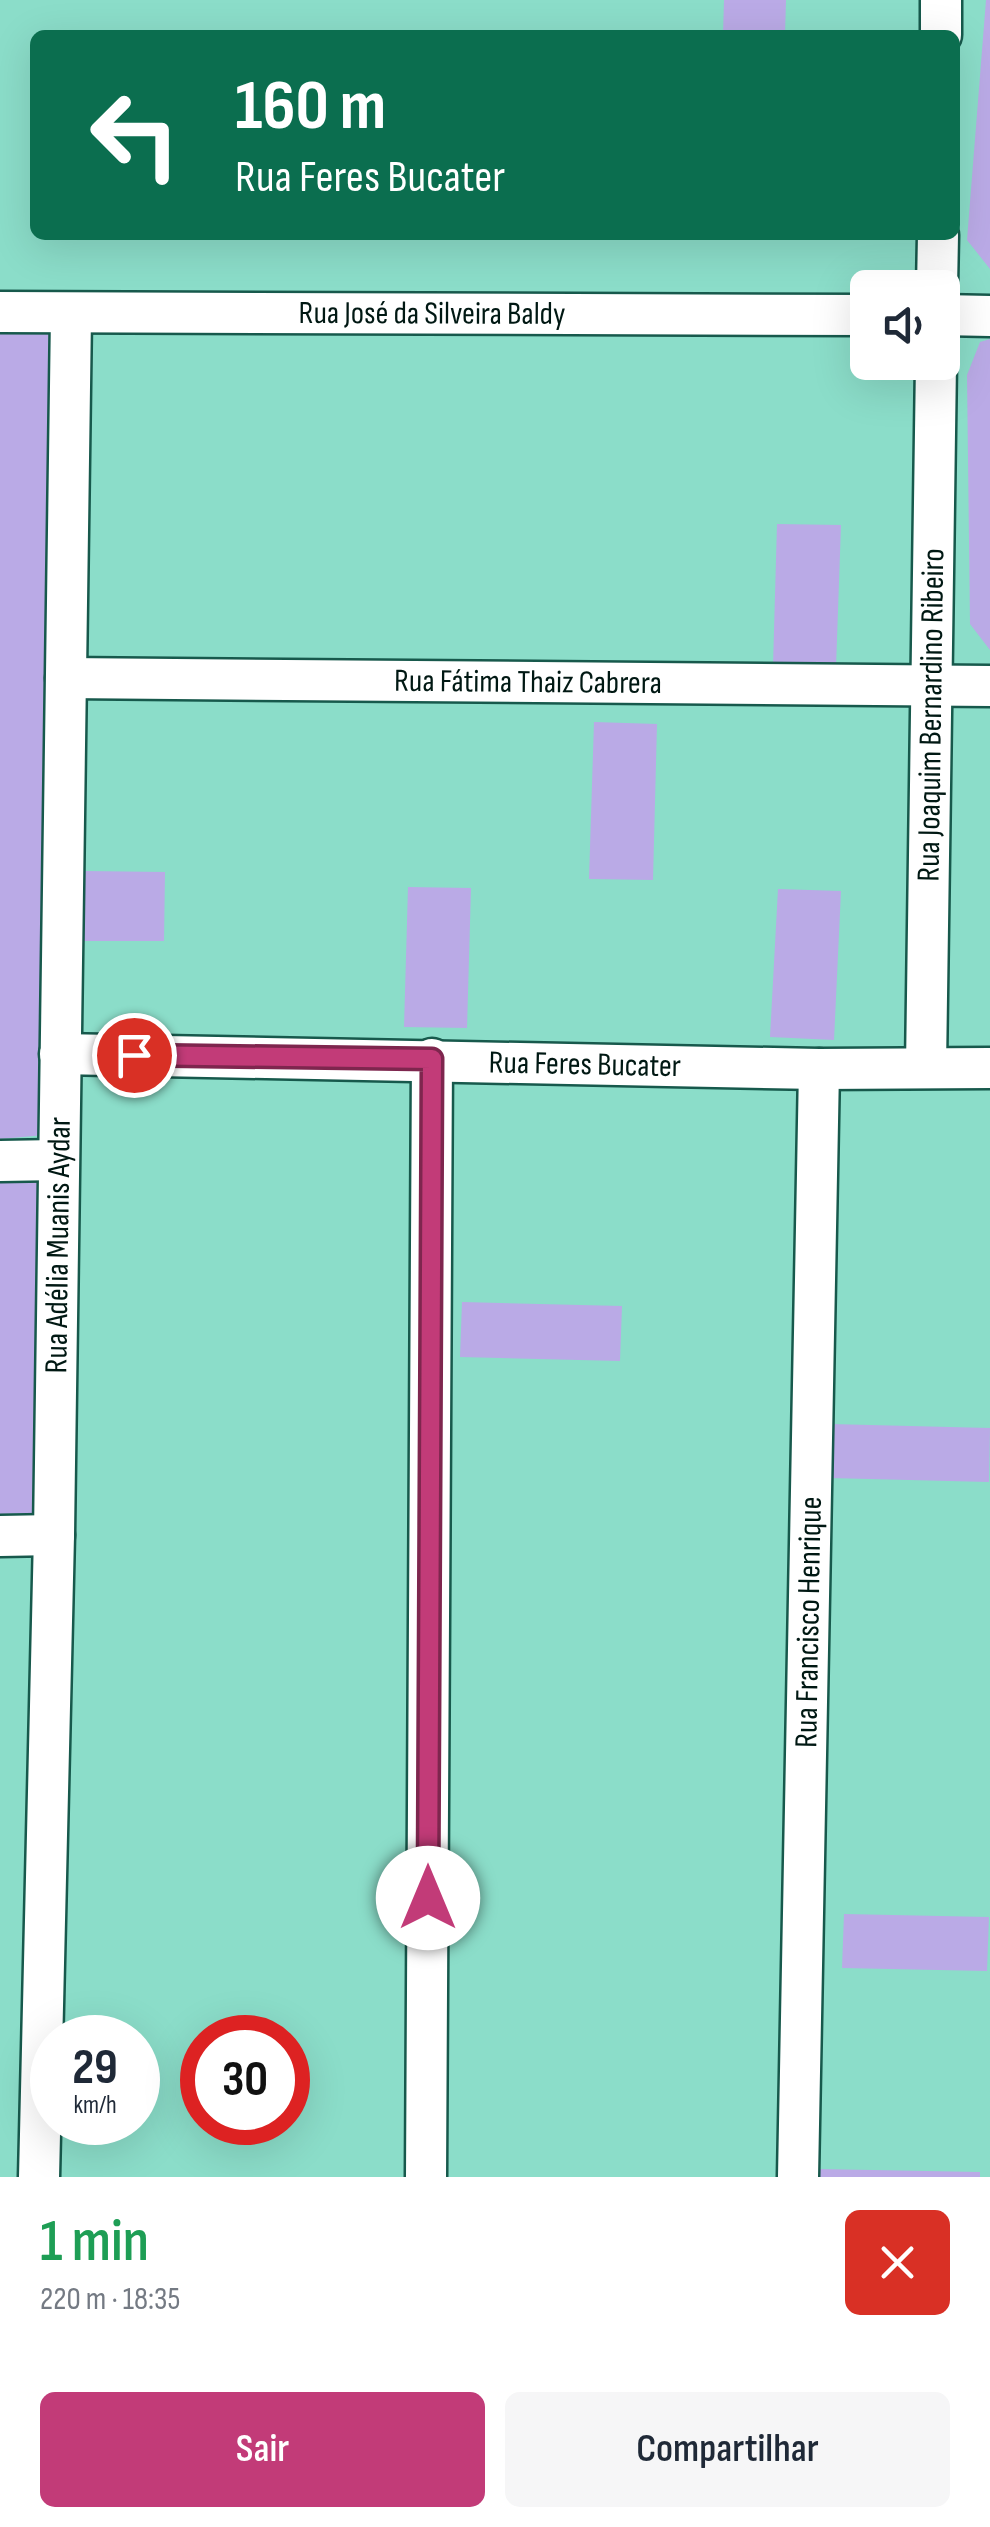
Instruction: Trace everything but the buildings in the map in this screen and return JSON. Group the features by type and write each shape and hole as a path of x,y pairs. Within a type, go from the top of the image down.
{"street":[{"path":"941,30 942,0"},
{"path":"937,270 938,240"},
{"name":"Rua José da Silveira Baldy","path":"0,312 850,315"},
{"name":"Rua Adélia Muanis Aydar","path":"39,2177 54,1535 71,314"},
{"path":"960,315 990,316"},
{"name":"Rua Joaquim Bernardino Ribeiro","path":"926,1067 936,380"},
{"name":"Rua Fátima Thaiz Cabrera","path":"66,678 990,686"},
{"name":"Rua Feres Bucater","path":"60,1054 819,1069 990,1068"},
{"path":"426,2177 432,1059"},
{"name":"Rua Francisco Henrique","path":"798,2177 819,1069"},
{"path":"0,1160 58,1160"},
{"path":"0,1536 54,1535"}],"shaded area":[{"path":"724,0 786,0 785,30 723,30"},
{"path":"986,0 990,0 990,269 967,240"},
{"path":"0,332 55,333 45,1135 0,1139"},
{"path":"990,339 990,650 970,624 967,375 980,342"},
{"path":"777,524 841,525 836,667 773,666"},
{"path":"594,722 657,724 653,880 589,879"},
{"path":"84,871 165,872 164,941 83,941"},
{"path":"408,887 471,888 467,1028 404,1027"},
{"path":"778,889 841,891 834,1040 770,1037"},
{"path":"0,1179 52,1180 49,1513 0,1514"},
{"path":"462,1302 622,1306 620,1361 460,1357"},
{"path":"830,1424 990,1428 989,1482 829,1478"},
{"path":"844,1914 989,1917 987,1971 842,1968"},
{"path":"819,2169 980,2172 980,2177 818,2177"}],"route":[{"path":"134,1055 432,1059 428,1898"}]}
